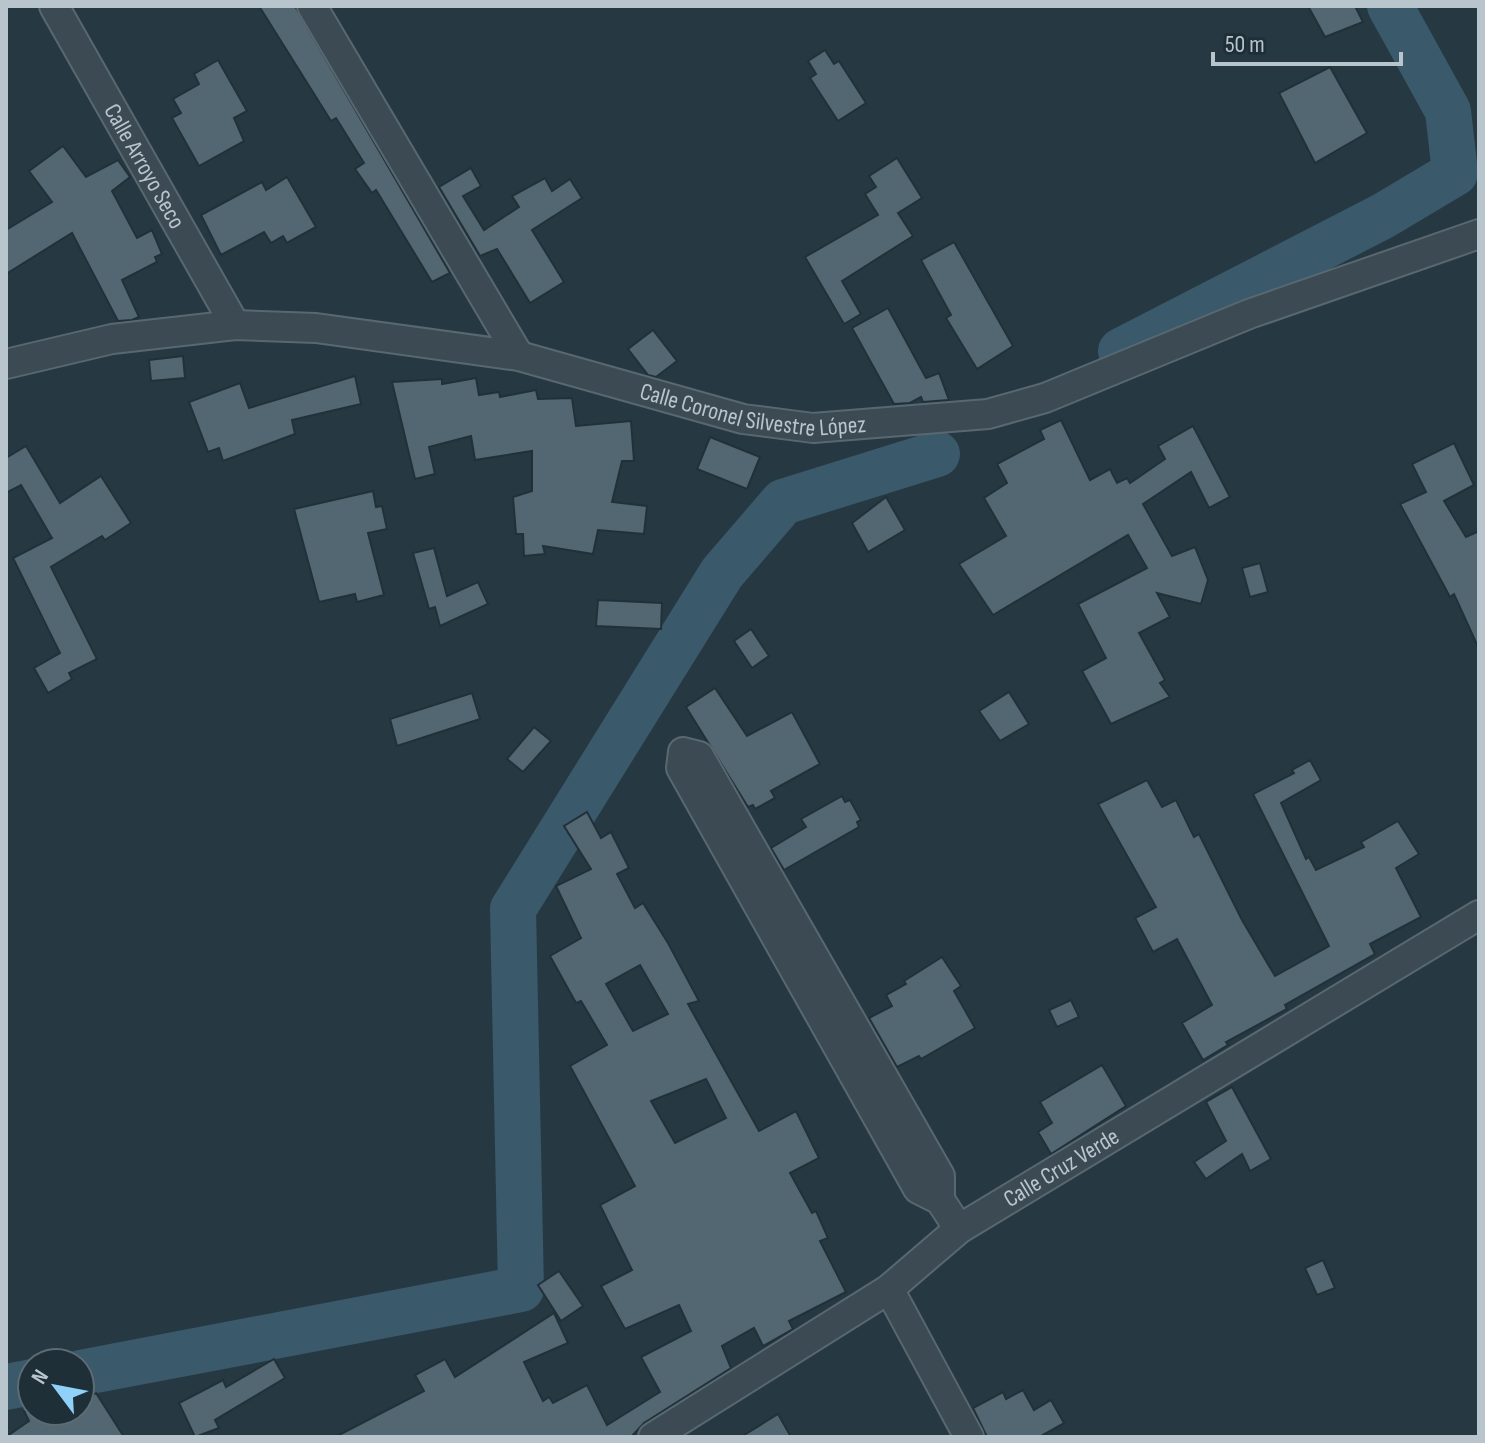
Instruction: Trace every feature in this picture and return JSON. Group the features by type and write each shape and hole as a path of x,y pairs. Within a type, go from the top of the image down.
{"street":[{"name":"Calle Arroyo Seco","path":"54,6 235,325"},
{"path":"312,6 519,356"},
{"name":"Calle Coronel Silvestre López","path":"6,364 112,339 235,325 316,328 519,356 743,419 785,425 813,428 988,414 1045,398 1249,314 1479,234"},
{"path":"940,1200 940,1176 699,756 683,752 681,768 918,1189 940,1200 959,1229"},
{"name":"Calle Cruz Verde","path":"653,1437 889,1289 959,1229 1479,915"},
{"path":"889,1289 969,1437"}],"building":[{"path":"259,6 295,6 450,273 432,282 376,190 372,193 355,169 364,163 336,118 331,121"},
{"path":"1308,6 1355,6 1363,22 1325,37"},
{"path":"825,50 834,64 839,61 866,103 838,121 810,78 816,74 808,61"},
{"path":"218,60 247,111 234,118 244,141 199,166 172,118 181,113 173,99 199,84 194,74"},
{"path":"1330,67 1367,133 1315,163 1279,93"},
{"path":"63,146 86,177 118,160 130,177 112,191 137,238 152,230 162,254 155,257 157,262 122,280 139,317 132,320 118,321 72,233 6,274 6,230 52,202 29,171"},
{"path":"897,158 922,198 898,213 913,236 842,281 861,314 844,324 805,257 878,215 865,194 876,187 869,176"},
{"path":"471,168 481,186 463,196 484,230 519,207 512,196 545,178 552,191 570,179 582,198 532,230 564,282 530,303 497,249 480,256 439,187"},
{"path":"287,177 316,227 287,243 283,236 271,243 264,232 221,255 201,215 262,182 266,190"},
{"path":"954,242 1013,346 977,369 946,318 951,315 921,260"},
{"path":"888,308 926,378 939,373 949,400 923,402 921,397 910,403 894,404 852,328"},
{"path":"653,330 677,361 656,377 648,375 628,349"},
{"path":"183,356 185,378 151,381 149,360"},
{"path":"355,376 361,404 292,420 295,434 223,461 219,448 208,452 189,402 240,383 249,408"},
{"path":"476,378 479,395 499,392 500,397 536,390 538,399 572,398 576,426 631,421 634,461 622,461 612,502 647,506 644,534 598,530 593,554 543,546 545,554 524,556 523,534 516,534 513,497 532,491 532,451 475,460 471,436 429,447 435,474 415,479 392,382 442,379 442,384"},
{"path":"1061,420 1090,480 1110,469 1117,483 1127,478 1130,483 1165,459 1158,446 1193,426 1230,497 1209,508 1191,472 1143,504 1172,556 1195,547 1208,580 1201,604 1157,593 1170,617 1139,633 1165,680 1160,683 1170,697 1111,724 1082,671 1106,658 1078,604 1147,568 1128,535 993,615 959,564 1006,536 984,498 1007,483 997,464 1044,439 1040,430"},
{"path":"710,437 760,457 747,489 697,469"},
{"path":"1454,443 1474,485 1444,501 1466,537 1479,531 1479,649 1454,594 1450,597 1400,504 1426,492 1412,464"},
{"path":"26,446 60,503 101,476 131,523 105,540 102,536 51,567 97,659 69,673 72,679 48,693 34,668 60,653 13,558 52,538 21,485 6,493 6,458"},
{"path":"373,491 376,507 382,506 387,529 368,533 384,595 357,602 355,594 319,602 294,509"},
{"path":"886,497 905,530 868,552 852,523"},
{"path":"434,548 447,596 478,582 488,604 440,626 435,607 429,609 413,553"},
{"path":"1260,563 1268,592 1250,597 1242,568"},
{"path":"598,600 662,603 661,629 596,626"},
{"path":"751,629 769,656 752,668 734,641"},
{"path":"715,688 747,736 792,712 820,764 771,791 775,798 755,809 753,805 748,807 686,707"},
{"path":"1009,692 1029,724 1000,741 979,711"},
{"path":"472,693 480,719 397,746 390,719"},
{"path":"534,727 551,741 523,772 507,759"},
{"path":"1310,760 1321,780 1281,803 1306,859 1309,857 1316,870 1364,847 1361,842 1398,821 1419,854 1396,868 1421,917 1370,944 1375,954 1285,1005 1287,1009 1226,1042 1228,1045 1203,1060 1182,1023 1212,1005 1177,939 1153,952 1135,918 1156,907 1098,804 1147,780 1162,807 1176,800 1194,837 1199,834 1242,920 1275,976 1329,946 1253,794 1294,773 1292,770"},
{"path":"842,796 845,802 850,800 861,820 857,822 859,827 784,870 771,848 806,827 801,819"},
{"path":"587,812 601,838 611,832 629,868 617,874 635,908 643,903 668,943 699,1001 688,1004 759,1131 796,1111 819,1158 790,1173 812,1213 816,1211 828,1238 820,1241 846,1292 789,1321 793,1329 763,1346 754,1328 722,1346 731,1368 644,1423 631,1437 335,1437 424,1391 415,1375 445,1359 455,1377 554,1313 568,1343 524,1362 543,1401 549,1397 553,1403 587,1385 607,1425 660,1392 641,1357 691,1331 679,1305 625,1329 601,1286 632,1270 600,1205 635,1186 570,1066 607,1045 581,1001 576,1003 550,956 581,938 556,886 591,869 564,826","holes":["640,965 668,1014 633,1031 606,984","706,1079 726,1118 675,1143 651,1101"]},
{"path":"942,957 961,986 954,991 975,1028 921,1059 919,1056 897,1067 869,1018 892,1006 886,995"},
{"path":"1071,1000 1079,1017 1057,1027 1049,1010"},
{"path":"1102,1065 1126,1106 1051,1154 1038,1132 1052,1123 1040,1102"},
{"path":"1232,1087 1271,1159 1250,1171 1242,1154 1206,1179 1194,1162 1226,1141 1206,1102"},
{"path":"1323,1260 1335,1288 1317,1295 1305,1268"},
{"path":"559,1271 583,1306 561,1321 538,1285"},
{"path":"274,1359 285,1378 215,1420 219,1428 195,1437 179,1403 223,1380 226,1387"},
{"path":"1023,1390 1034,1410 1051,1400 1064,1423 1039,1437 987,1437 973,1408 1003,1392 1006,1399"},
{"path":"96,1393 124,1437 6,1437 20,1427 96,1427"},
{"path":"778,1414 791,1437 741,1437"}],"waterway":[{"path":"1121,351 1383,216 1455,173 1448,111 1390,6"},
{"path":"96,1370 521,1289 513,909 722,573 783,502 937,454"},
{"path":"6,1387 16,1385"}]}
